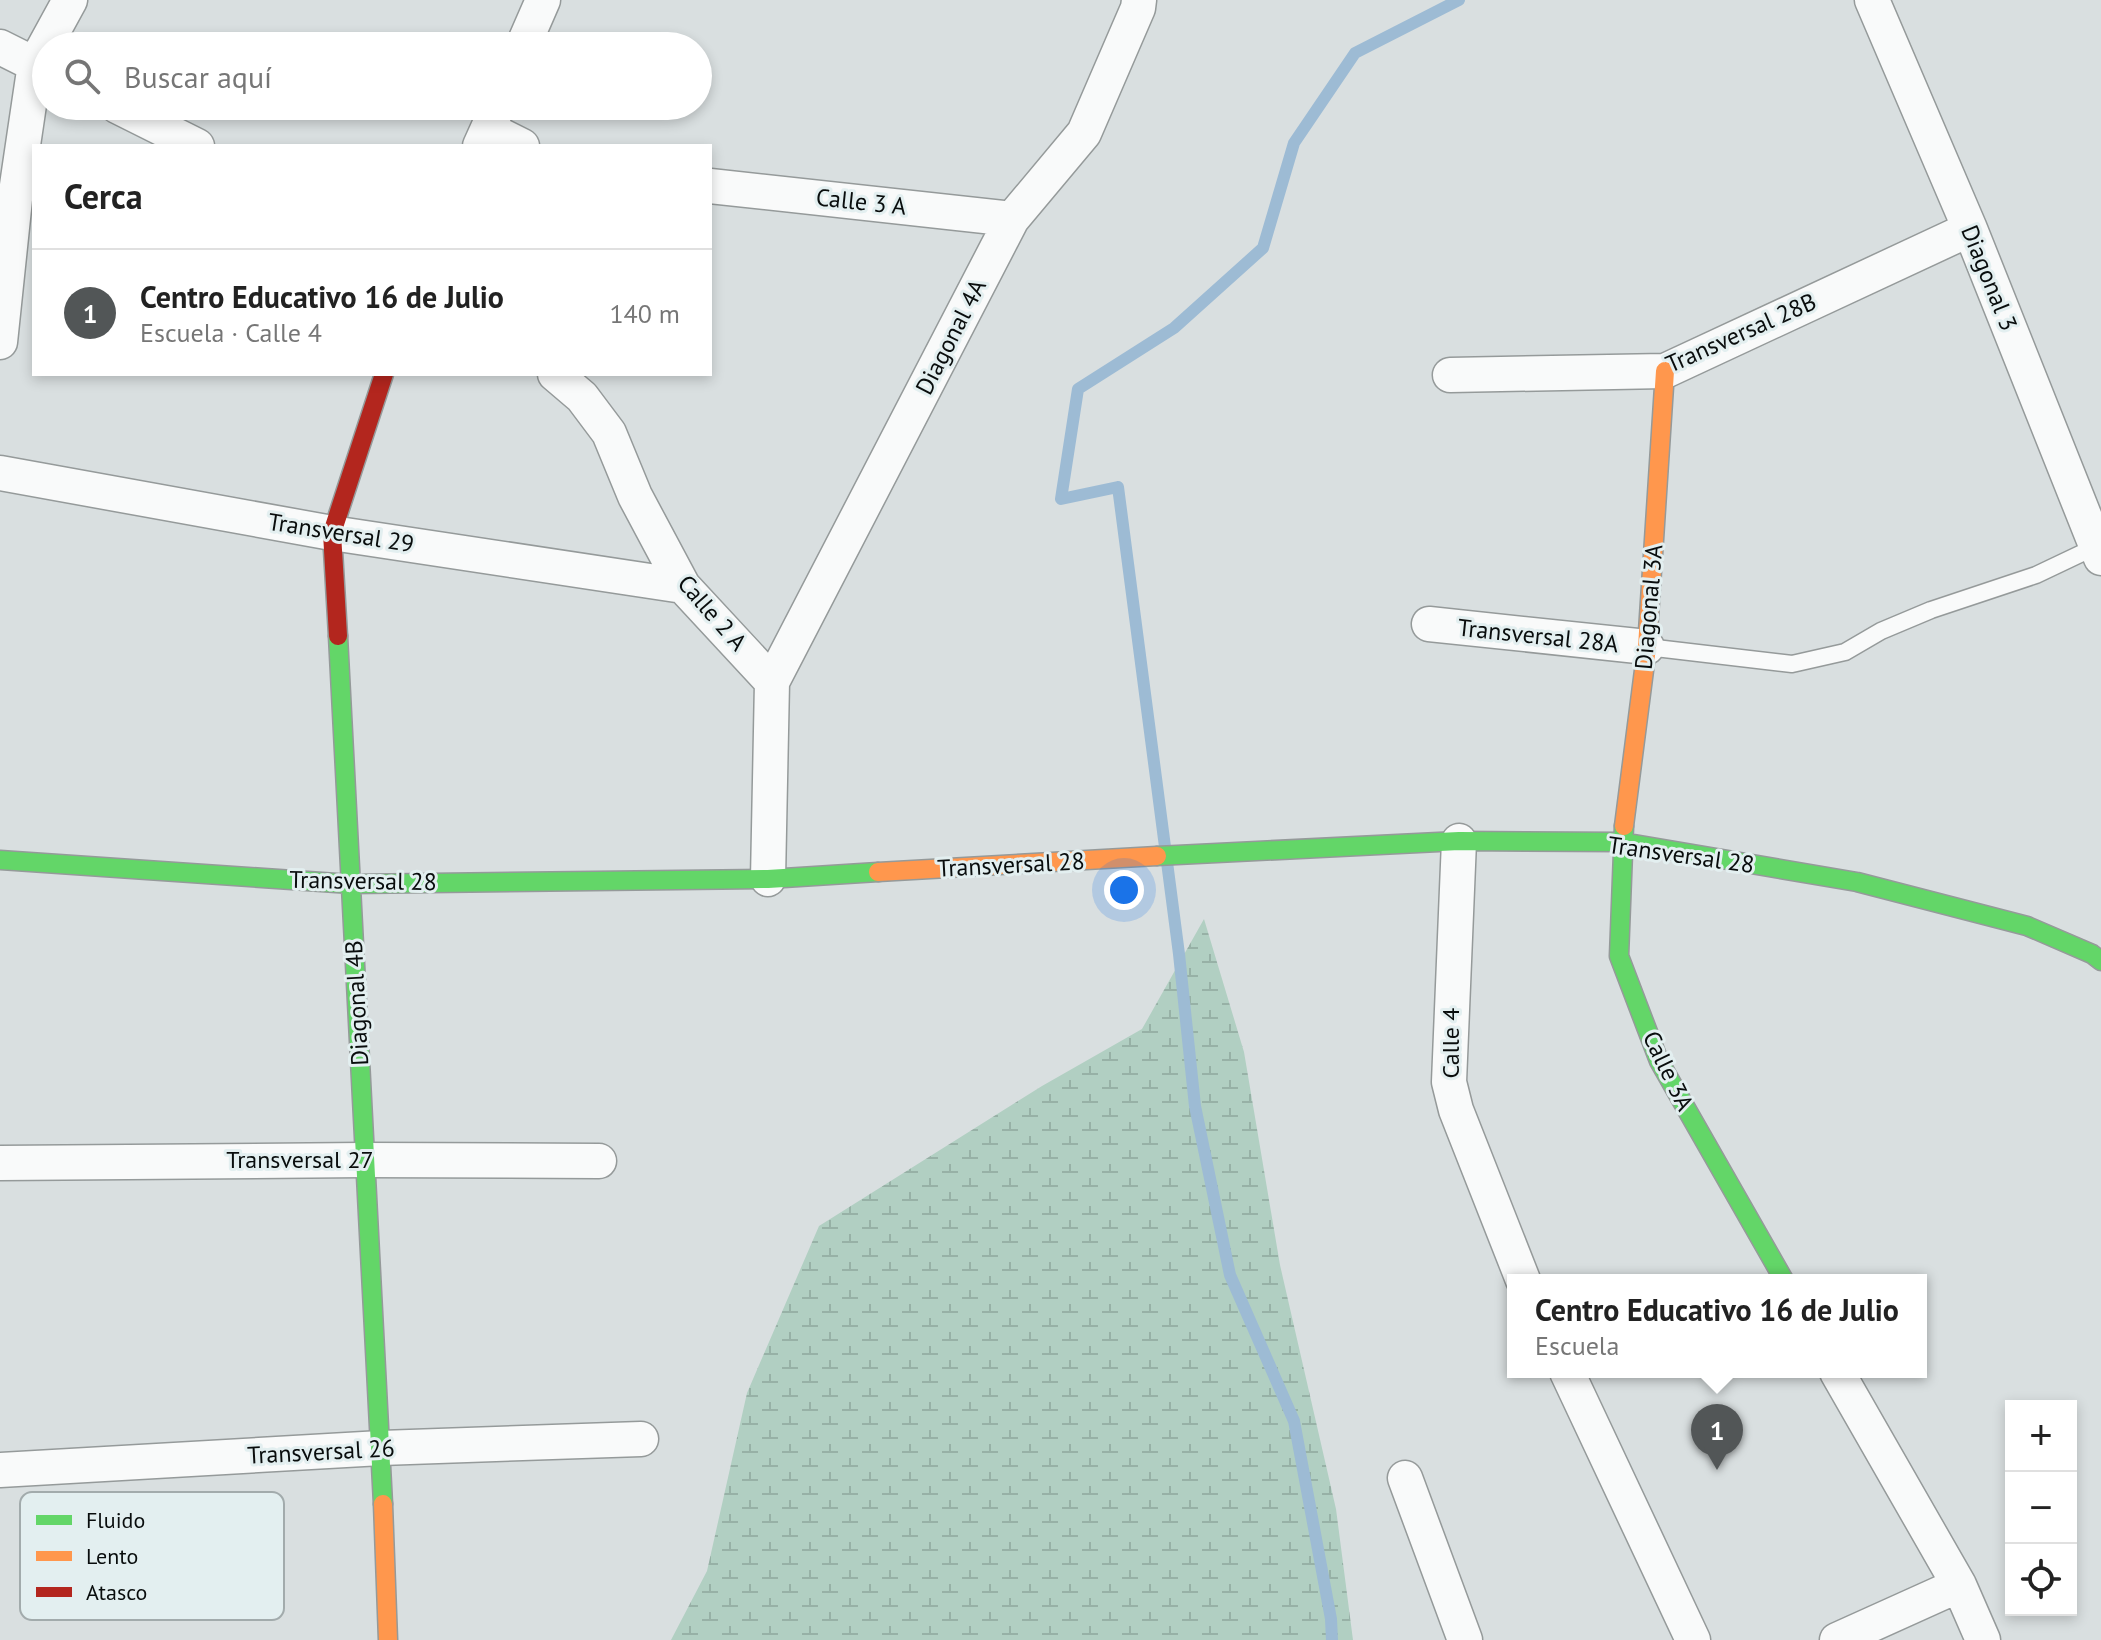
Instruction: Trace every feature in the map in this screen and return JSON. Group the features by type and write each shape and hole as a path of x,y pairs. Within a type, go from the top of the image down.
{"street":[{"path":"56,32 70,0"},
{"path":"529,32 543,0"},
{"name":"Diagonal 4A","path":"772,682 1012,219 1084,133 1139,0"},
{"name":"Diagonal 3","path":"1872,0 1970,229 2099,552"},
{"path":"0,47 32,63"},
{"path":"0,342 15,199 32,109"},
{"path":"145,120 193,144"},
{"path":"489,127 519,144"},
{"name":"Calle 3 A","path":"712,186 1012,219"},
{"name":"Transversal 28B","path":"1450,375 1665,371 1970,229"},
{"name":"Diagonal 3A","path":"1622,842 1647,647 1665,371"},
{"name":"Diagonal 4B","path":"383,376 332,533 381,1448 388,1640"},
{"name":"Calle 2 A","path":"557,376 582,397 609,433 635,496 683,586 772,682"},
{"name":"Transversal 29","path":"0,473 332,533 683,586"},
{"name":"Transversal 28A","path":"1429,624 1647,647"},
{"path":"768,879 772,682"},
{"name":"Transversal 28","path":"0,860 351,884 768,879 1459,841 1622,842 1857,882 2027,926 2092,954 2101,961"},
{"name":"Calle 4","path":"1459,841 1449,1082 1456,1110 1521,1274"},
{"name":"Calle 3A","path":"1622,842 1619,956 1659,1061 1781,1274"},
{"name":"Transversal 27","path":"0,1163 599,1161"},
{"path":"1570,1378 1693,1640"},
{"path":"1840,1378 1959,1585 1983,1640"},
{"name":"Transversal 26","path":"0,1470 381,1448 641,1439"},
{"path":"1405,1478 1465,1640"},
{"path":"1837,1640 1959,1585"}],"lane":[{"path":"1647,647 1792,664 1845,652 1881,631 1931,610 2099,552"}],"green space":[{"path":"1204,919 1244,1052 1280,1265 1336,1509 1353,1640 671,1640 707,1571 747,1393 819,1226 1042,1086 1142,1029"}],"waterway":[{"path":"1332,1640 1331,1619 1294,1421 1230,1275 1195,1106 1179,954 1118,487 1061,499 1078,389 1174,328 1263,248 1294,143 1355,53 1459,0"}],"traffic: fast":[{"path":"338,636 383,1504"},
{"path":"1624,826 1619,956 1659,1061 1781,1274"},
{"path":"1157,856 1459,841 1622,842 1857,882 2027,926 2092,954 2101,961"},
{"path":"0,860 351,884 768,879 878,872"}],"traffic: slow":[{"path":"1624,826 1647,647 1665,371"},
{"path":"878,872 1157,856"},
{"path":"383,1504 388,1640"}],"traffic: jam":[{"path":"338,636 332,533 383,376"}],"place":[{"name":"Centro Educativo 16 de Julio","path":"1717,1470"}]}
